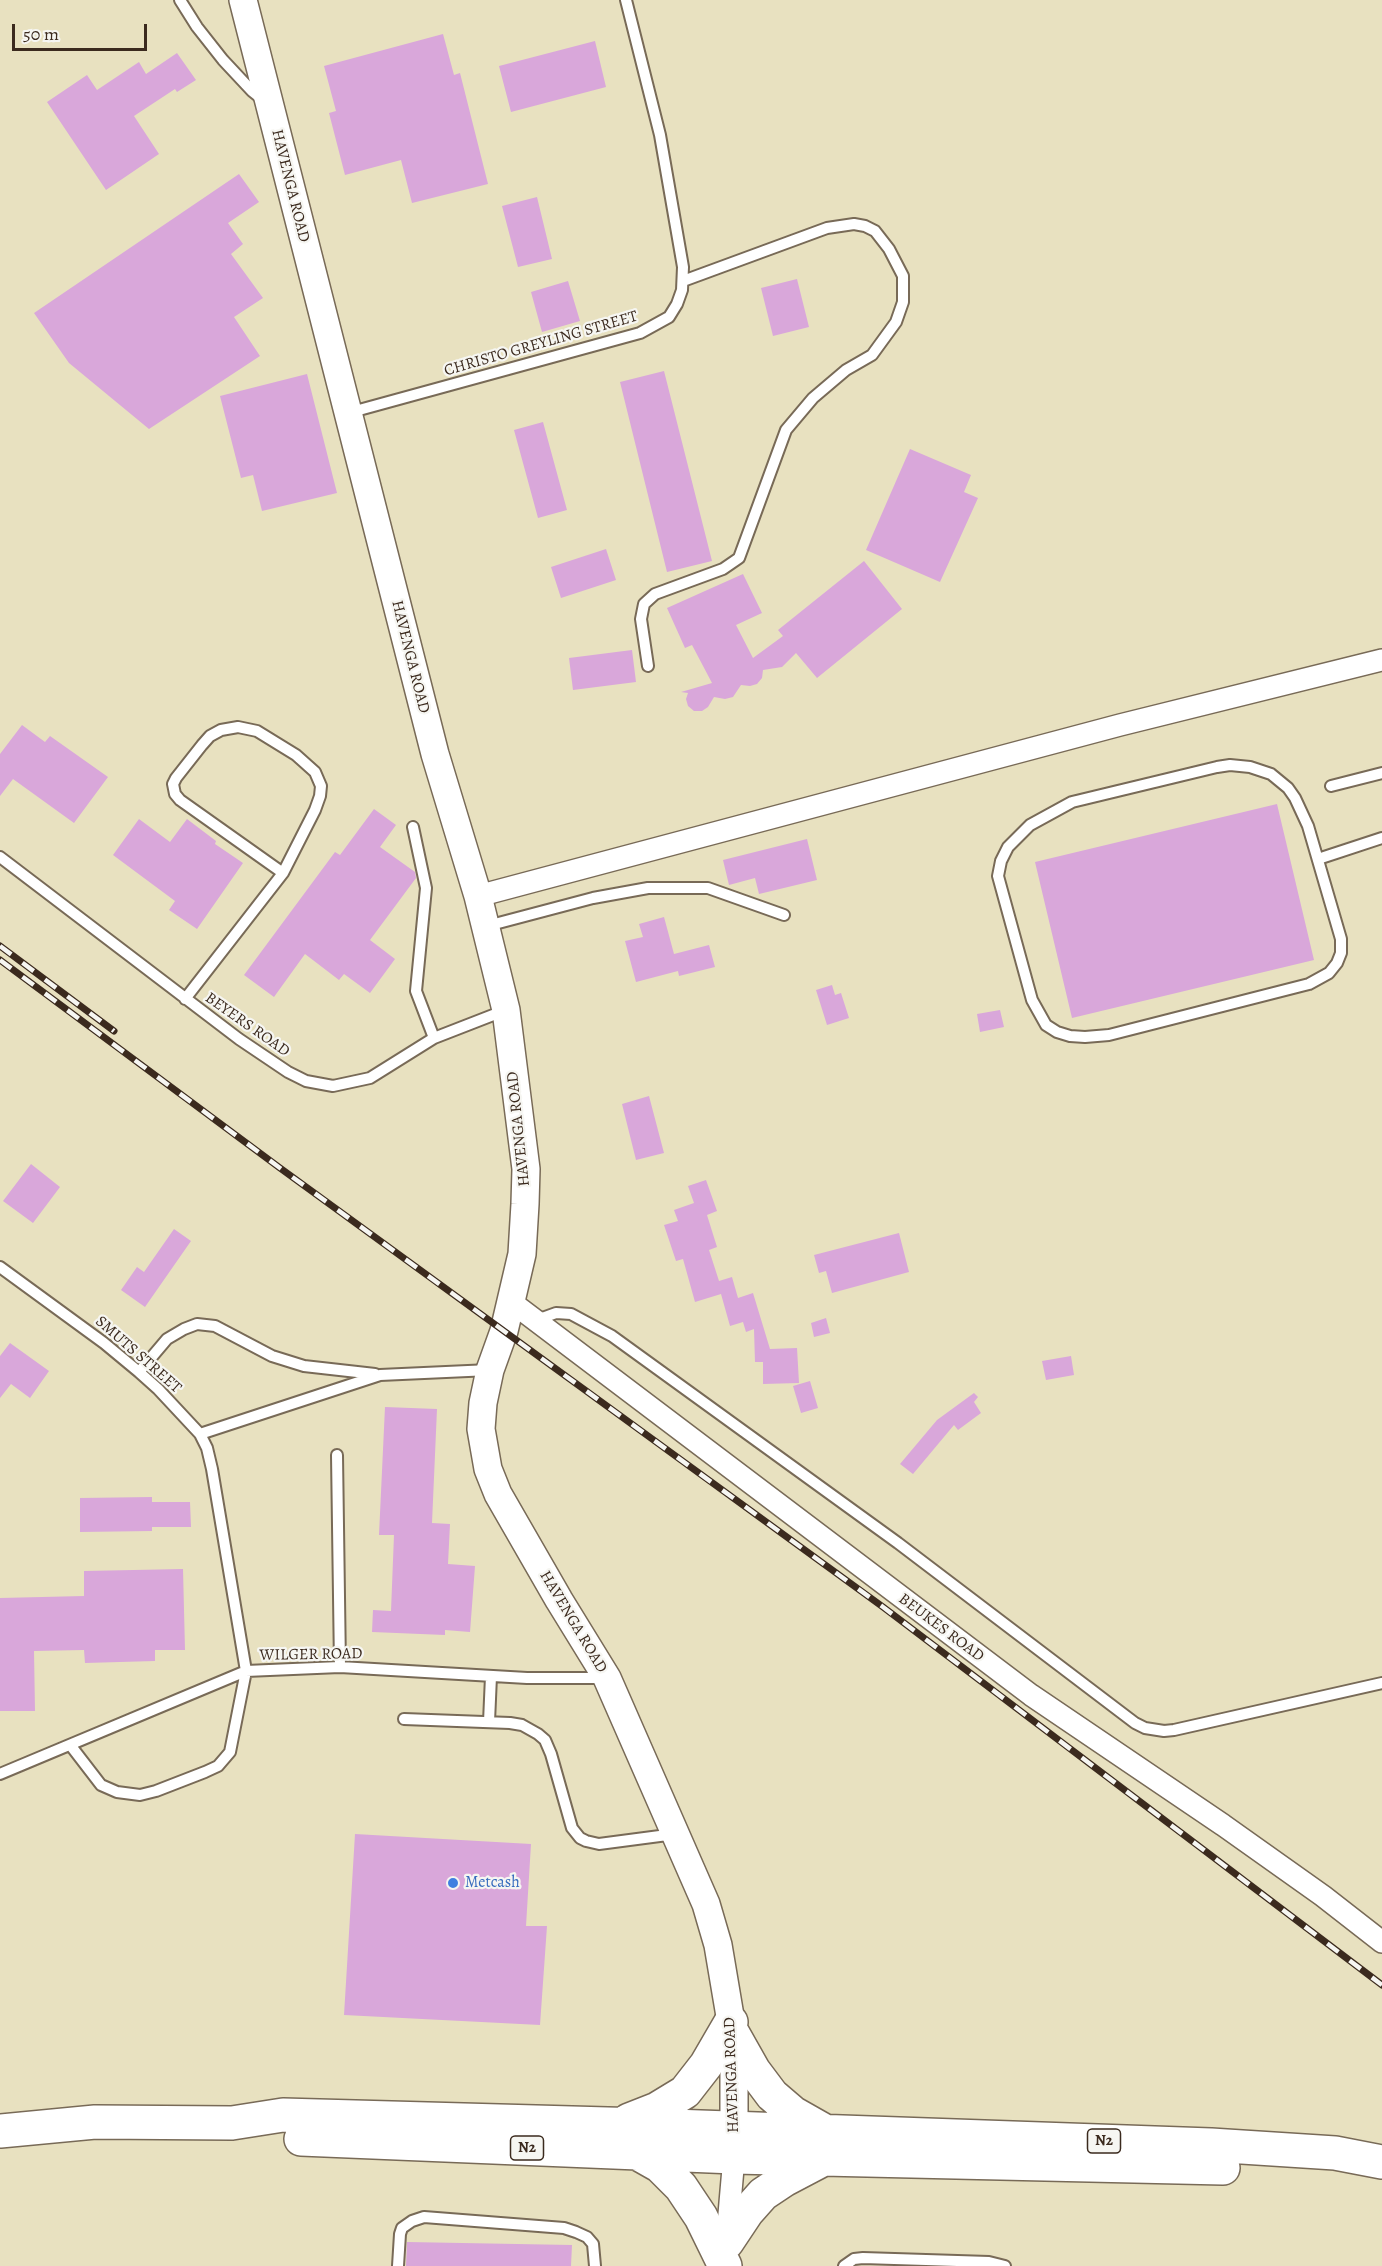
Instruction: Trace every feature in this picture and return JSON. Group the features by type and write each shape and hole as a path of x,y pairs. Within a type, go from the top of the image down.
{"highway":[{"path":"616,2124 657,2109 685,2092 731,2027 754,2070 772,2095 824,2145 784,2180 763,2194 747,2212 726,2258"},
{"name":"N2","path":"0,2131 94,2122 232,2122 283,2115 616,2124 735,2143"},
{"name":"N2","path":"232,2122 265,2134 302,2139 637,2153 735,2143 1285,2149 1335,2153 1382,2163"},
{"path":"637,2153 660,2166 681,2187 726,2258"}],"street":[{"name":"HAVENGA ROAD","path":"243,0 435,754 487,926 507,1010 526,1169 522,1254 504,1331 490,1370 481,1429 488,1469 498,1494 607,1678 706,1904 718,1945 731,2027 735,2143 726,2258"},
{"path":"478,896 1109,728 1382,660"},
{"name":"BEUKES ROAD","path":"510,1301 1031,1695 1223,1825 1323,1896 1382,1942"}],"lane":[{"path":"180,0 197,27 223,60 252,92 269,105"},
{"name":"CHRISTO GREYLING STREET","path":"348,413 640,333 669,317 677,304 683,281 683,267 660,135 626,0"},
{"path":"648,666 641,619 644,604 655,594 723,569 739,558 786,430 813,398 846,370 872,355 896,322 903,302 903,276 889,249 875,231 854,224 827,228 683,281"},
{"path":"184,999 283,873 320,796 319,779 308,764 257,731 238,727 221,730 210,736 176,778 173,784 176,794 180,800 283,873"},
{"path":"1230,765 1250,767 1270,774 1288,788 1301,809 1318,859 1341,939 1341,953 1329,973 1309,984 1108,1035 1085,1037 1057,1032 1046,1025 1038,1013 1032,1000 998,876 1001,861 1008,847 1030,825 1059,808 1083,800 1230,765"},
{"path":"1331,786 1382,773"},
{"path":"412,826 426,888 416,991 434,1038"},
{"path":"1318,859 1382,838"},
{"name":"BEYERS ROAD","path":"0,857 184,999 288,1072 306,1081 321,1085 352,1083 370,1077 434,1038 507,1010"},
{"path":"487,926 593,898 648,888 708,888 784,915"},
{"name":"SMUTS STREET","path":"0,1267 104,1342 158,1389 200,1434 207,1448 212,1469 246,1671"},
{"path":"534,1321 556,1313 571,1314 612,1336 898,1543 1135,1723 1145,1728 1174,1730 1382,1683"},
{"path":"139,1372 168,1339 197,1324 215,1326 272,1356 304,1366 380,1375 490,1370"},
{"path":"200,1434 380,1375"},
{"path":"337,1455 340,1667"},
{"name":"WILGER ROAD","path":"0,1774 246,1671 340,1667 527,1678 607,1678"},
{"path":"71,1746 101,1785 117,1792 140,1795 205,1772 218,1766 230,1752 246,1671"},
{"path":"489,1722 491,1676"},
{"path":"404,1719 522,1725 538,1734 545,1740 551,1754 572,1828 580,1838 599,1844 676,1834"},
{"path":"398,2266 402,2228 424,2217 564,2228 586,2237 593,2244 595,2266"},
{"path":"844,2266 854,2259 863,2258 989,2262 1005,2266"}],"building":[{"path":"443,34 454,75 460,73 488,184 412,203 401,160 345,175 329,113 336,111 324,66"},
{"path":"595,41 606,87 511,112 499,66"},
{"path":"177,53 196,80 177,92 175,89 134,116 159,154 106,190 47,102 87,75 97,90 139,62 146,74"},
{"path":"239,174 259,202 228,223 243,244 231,254 263,298 234,317 260,356 149,429 69,363 34,313"},
{"path":"537,197 552,259 518,267 502,206"},
{"path":"797,279 809,327 773,336 761,288"},
{"path":"568,281 580,321 542,332 531,292"},
{"path":"664,371 712,561 667,572 620,382"},
{"path":"307,374 337,493 262,511 253,475 241,478 220,396"},
{"path":"543,422 567,510 538,518 514,430"},
{"path":"910,449 971,475 964,492 978,498 940,582 866,550"},
{"path":"606,549 616,580 561,598 551,567"},
{"path":"864,561 902,609 817,678 796,653 782,667 763,670 762,678 757,684 741,685 733,697 725,699 714,697 708,707 702,711 694,711 688,706 686,699 688,693 681,692 712,683 692,645 685,648 667,608 743,574 762,613 736,625 753,658 783,636 778,630"},
{"path":"632,650 636,682 573,690 569,658"},
{"path":"22,725 45,742 50,736 108,777 74,823 13,779 0,796 0,754"},
{"path":"1277,804 1314,960 1072,1018 1035,862"},
{"path":"374,809 396,825 380,847 415,872 416,878 370,940 395,959 370,993 344,974 339,980 305,954 274,997 244,975 335,852 340,855"},
{"path":"139,819 170,842 187,819 216,841 215,844 243,863 197,929 169,910 175,901 113,855"},
{"path":"807,839 817,880 759,894 755,878 729,885 723,860"},
{"path":"664,917 674,954 709,945 715,967 679,976 678,971 636,982 625,941 643,937 639,924"},
{"path":"832,985 835,995 841,993 849,1018 827,1025 816,990"},
{"path":"1000,1010 1004,1027 980,1032 977,1014"},
{"path":"649,1096 664,1153 636,1160 622,1104"},
{"path":"31,1164 60,1187 33,1223 3,1201"},
{"path":"706,1180 717,1211 707,1215 717,1247 709,1250 719,1281 732,1277 738,1298 753,1293 770,1349 797,1348 799,1383 763,1384 763,1362 755,1362 754,1329 746,1332 743,1322 730,1326 721,1294 695,1302 683,1259 676,1261 664,1225 678,1221 674,1210 694,1203 688,1186"},
{"path":"174,1229 191,1241 145,1307 121,1290 137,1267 144,1272"},
{"path":"899,1233 909,1272 832,1293 826,1271 819,1273 814,1255"},
{"path":"826,1318 830,1333 814,1337 811,1323"},
{"path":"10,1343 49,1371 30,1398 11,1384 0,1398 0,1356"},
{"path":"1071,1356 1074,1375 1046,1380 1042,1361"},
{"path":"810,1381 818,1408 801,1413 793,1386"},
{"path":"974,1393 978,1397 974,1402 981,1413 958,1430 954,1425 913,1474 900,1464 937,1420"},
{"path":"385,1407 437,1409 432,1523 450,1524 448,1564 475,1566 470,1632 445,1630 445,1635 372,1632 373,1610 391,1611 394,1535 379,1535"},
{"path":"152,1497 152,1502 190,1502 191,1527 152,1527 152,1531 80,1532 80,1498"},
{"path":"183,1569 185,1650 155,1650 155,1661 85,1663 84,1650 34,1651 35,1711 0,1711 0,1598 84,1596 84,1571"},
{"path":"355,1834 531,1844 526,1926 547,1926 540,2025 344,2015"},
{"path":"407,2242 572,2245 571,2266 406,2266"}],"railway":[{"path":"0,946 114,1031"},
{"path":"0,960 280,1168 883,1607 1382,1985"}],"place":[{"name":"Metcash","path":"453,1883"}]}
